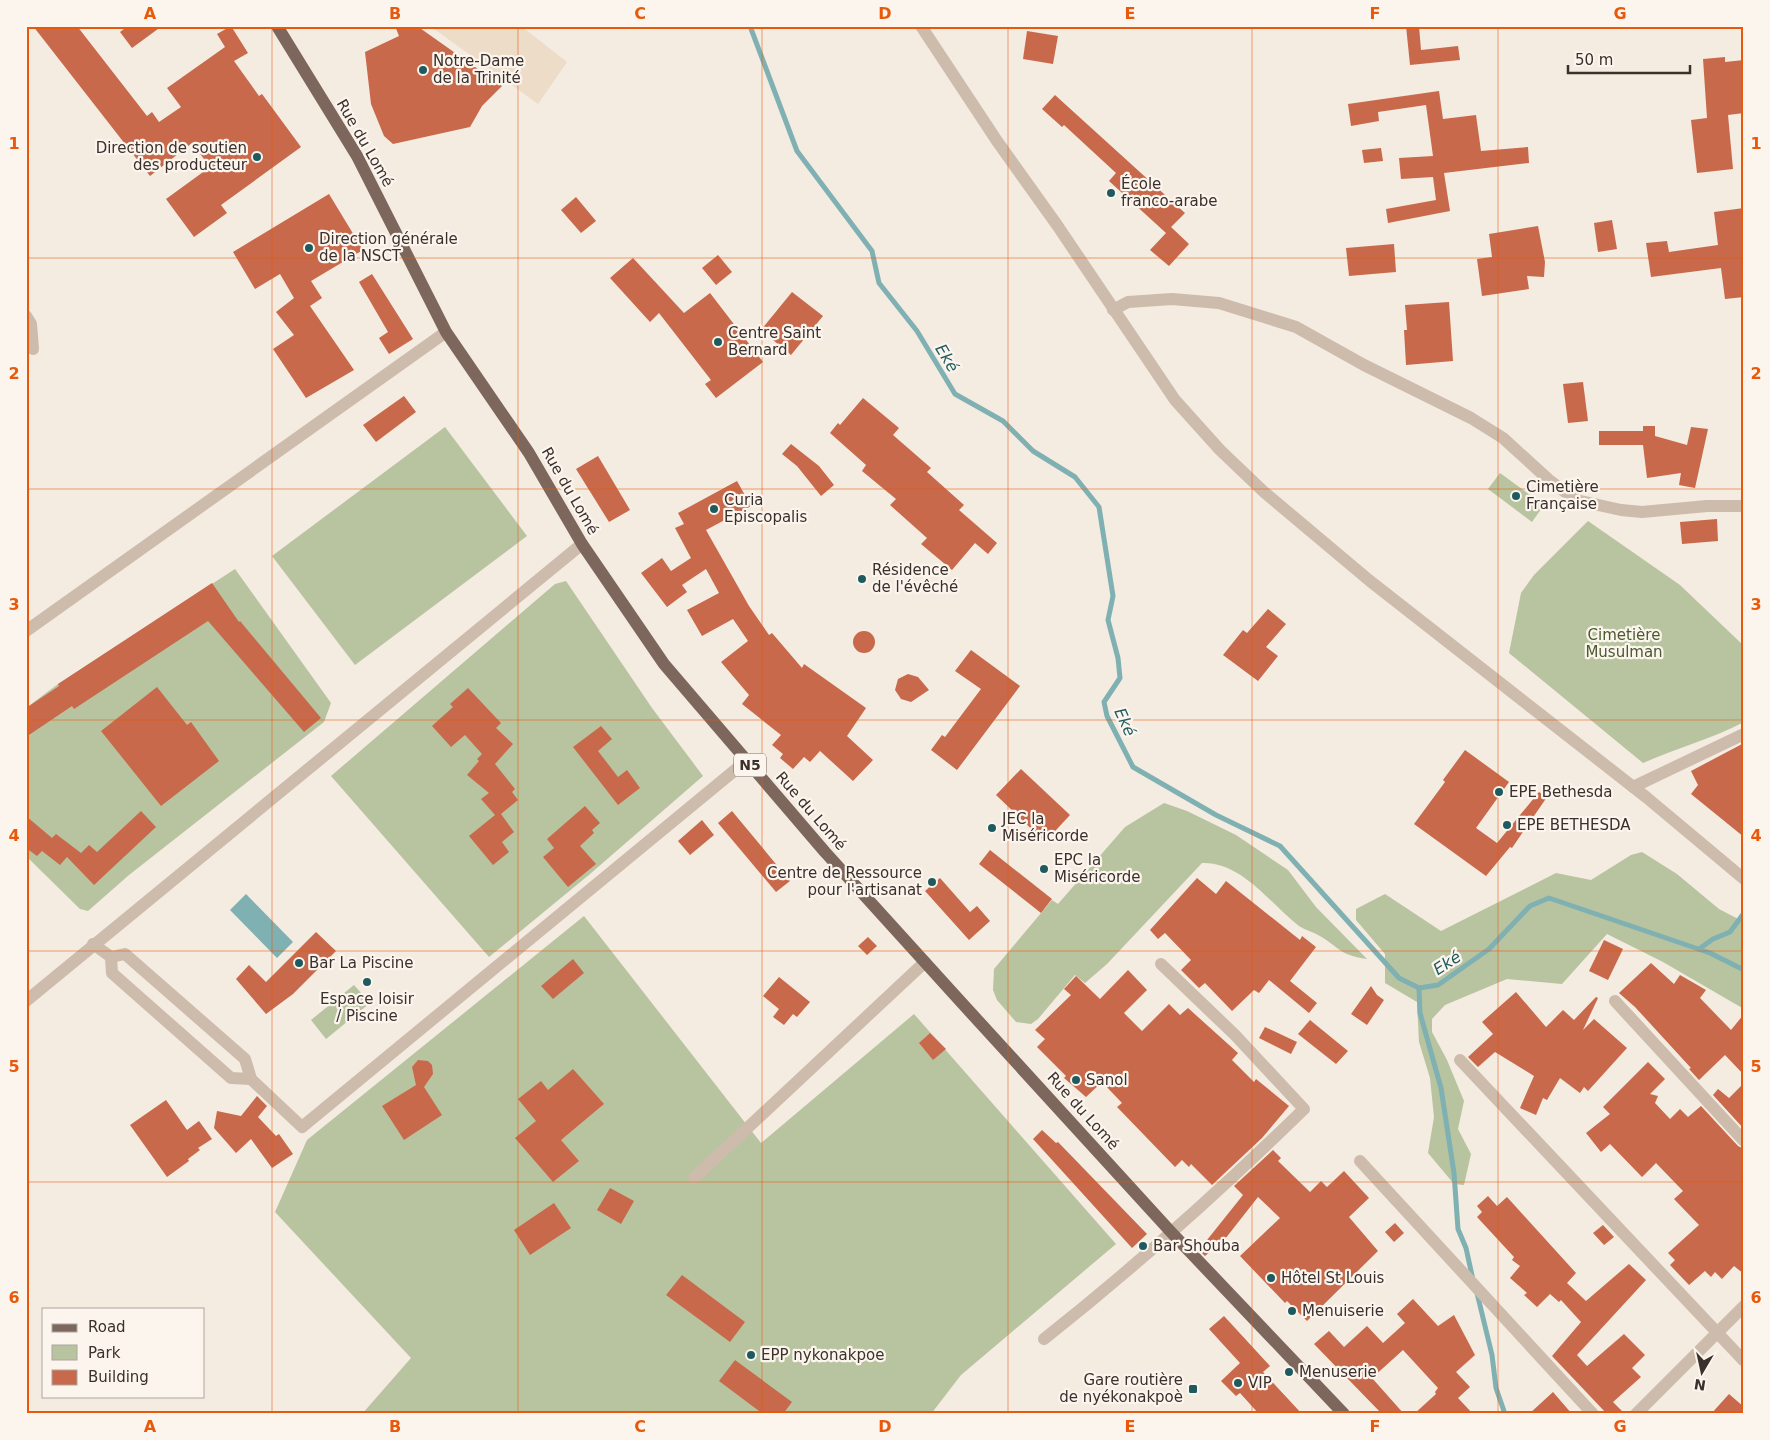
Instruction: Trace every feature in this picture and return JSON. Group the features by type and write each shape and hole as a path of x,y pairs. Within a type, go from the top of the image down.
{"main road":[{"name":"Rue du Lomé","path":"277,26 357,156 446,332 529,453 582,544 664,664 746,761 925,962 1171,1232 1344,1414"}],"street":[{"path":"921,26 1176,400 1220,450 1264,492 1370,581 1633,787 1744,879"},
{"path":"1113,310 1128,302 1172,299 1219,303 1296,326 1364,365 1471,418 1503,438 1549,480 1576,500 1621,510 1642,512 1707,506 1744,506"},
{"path":"26,316 31,324 33,349"},
{"path":"26,631 446,332"},
{"path":"26,1001 582,544"},
{"path":"1633,787 1744,734"},
{"path":"111,957 125,954 245,1059 251,1079 302,1127 746,761"},
{"path":"94,944 111,957 112,973 231,1078 251,1079"},
{"path":"694,1178 925,962"},
{"path":"1044,1339 1143,1258 1248,1164 1304,1109 1235,1035 1161,964"},
{"path":"1615,1001 1744,1141"},
{"path":"1460,1060 1744,1362"},
{"path":"1360,1161 1593,1414"},
{"path":"1636,1414 1744,1306"}],"green space":[{"path":"445,427 527,536 355,665 272,556"},
{"path":"1500,473 1544,505 1532,522 1488,489"},
{"name":"Cimetière Musulman","path":"1588,521 1680,585 1744,646 1744,722 1643,763 1509,653 1521,593 1534,575"},
{"path":"235,569 331,703 324,722 129,875 88,911 80,909 26,856 26,708 58,684"},
{"path":"566,581 652,708 703,776 590,874 489,957 331,776 555,584"},
{"path":"1164,803 1187,811 1236,835 1288,870 1316,907 1367,959 1341,951 1320,936 1299,926 1255,886 1230,869 1202,863 1107,964 1085,983 1075,975 1038,1019 1031,1024 1016,1022 997,1000 993,990 994,969 1052,900 1058,904 1125,827"},
{"path":"1642,852 1677,874 1719,909 1744,922 1744,1009 1663,962 1607,934 1562,984 1507,979 1445,1005 1432,1019 1432,1032 1447,1060 1464,1101 1458,1129 1471,1154 1464,1185 1454,1184 1428,1153 1434,1117 1430,1078 1419,1042 1417,1002 1385,983 1385,954 1356,920 1356,909 1385,894 1441,931 1556,873 1591,880 1631,855"},
{"path":"584,916 761,1143 914,1014 1116,1244 961,1375 931,1414 362,1414 411,1358 275,1212 307,1140"},
{"path":"354,985 370,1003 326,1039 311,1020"}],"shaded area":[{"path":"430,26 521,26 567,62 538,104"}],"water":[{"path":"246,894 293,942 277,958 230,910"}],"building":[{"path":"33,26 77,26 147,116 152,112 159,122 181,107 167,88 225,47 217,34 231,26 248,53 234,61 259,96 262,94 301,147 221,205 227,213 194,237 166,199 210,167 192,143 150,176"},
{"path":"128,26 162,26 132,48 120,32"},
{"name":"Notre-Dame de la Trinité","path":"395,26 417,26 502,86 482,106 470,127 393,144 384,136 371,104 365,52 399,36"},
{"path":"1406,26 1419,26 1421,50 1458,46 1460,60 1410,65"},
{"path":"1027,31 1058,36 1053,64 1023,59"},
{"path":"1725,57 1725,62 1744,60 1744,113 1728,115 1733,169 1697,173 1691,120 1707,118 1703,59"},
{"path":"1439,91 1443,119 1476,115 1481,151 1528,147 1529,163 1444,173 1450,211 1388,223 1386,209 1436,200 1433,177 1401,179 1399,158 1433,156 1426,105 1378,112 1379,121 1351,126 1348,104"},
{"path":"1055,95 1185,213 1171,227 1189,244 1169,266 1150,250 1166,233 1109,181 1116,173 1064,125 1062,127 1042,109"},
{"path":"1381,148 1383,161 1364,163 1362,150"},
{"path":"329,194 363,250 311,281 322,298 310,306 354,370 306,398 273,349 294,335 276,312 294,298 280,274 255,289 233,252"},
{"path":"576,197 596,221 581,233 561,210"},
{"path":"1744,208 1744,297 1725,299 1721,268 1651,277 1646,243 1667,241 1669,252 1718,245 1714,212"},
{"path":"1612,220 1617,249 1598,252 1594,223"},
{"path":"1538,226 1545,262 1544,277 1527,276 1529,289 1482,296 1477,259 1492,257 1489,234"},
{"path":"1394,244 1396,272 1349,276 1346,248"},
{"path":"718,255 732,272 716,285 702,268"},
{"path":"633,258 684,313 710,293 763,362 716,398 705,384 711,380 659,313 650,322 610,278"},
{"path":"372,274 413,339 389,354 379,338 388,332 359,282"},
{"path":"792,292 823,316 791,355 761,330"},
{"path":"1449,302 1453,361 1406,365 1404,330 1407,330 1405,305"},
{"path":"1583,382 1588,421 1568,423 1563,384"},
{"path":"404,396 416,412 376,442 363,425"},
{"path":"863,398 899,428 893,435 931,468 927,472 964,505 959,510 997,543 988,554 975,543 952,570 921,544 927,538 890,505 896,499 862,471 866,465 830,433 838,423 840,425"},
{"path":"1643,426 1655,426 1655,436 1687,445 1691,427 1708,429 1695,488 1679,485 1681,473 1647,478 1643,445 1599,445 1599,431 1643,431"},
{"path":"791,444 819,466 834,485 821,496 797,466 782,454"},
{"path":"598,456 630,510 609,522 576,469"},
{"path":"737,481 751,506 706,530 749,606 769,635 772,633 802,668 804,664 866,708 847,736 873,760 853,781 820,751 810,762 804,757 793,769 780,758 783,754 772,745 781,735 742,704 749,695 721,662 748,641 733,619 702,636 687,610 719,593 706,569 682,585 687,592 667,607 641,573 662,558 671,571 691,558 675,528 684,524 678,513"},
{"path":"1717,519 1718,541 1682,544 1680,522"},
{"path":"212,583 239,622 321,718 304,732 208,621 74,709 72,706 26,737 26,708 59,686 58,684"},
{"path":"1268,609 1286,624 1266,647 1278,656 1258,681 1223,655 1243,630 1247,633"},
{"path":"864,631 872,634 875,642 872,650 864,653 856,650 853,642 856,634"},
{"path":"971,650 1020,686 957,770 931,750 942,735 945,737 981,689 955,671"},
{"path":"908,674 918,677 929,690 911,702 901,699 895,690 898,679"},
{"path":"157,687 187,725 191,722 219,761 161,806 101,731"},
{"path":"468,688 501,723 496,728 513,744 495,764 515,789 512,792 518,800 501,814 514,832 502,842 509,852 493,865 469,836 495,815 481,799 489,793 467,775 479,761 477,759 482,754 465,735 451,747 432,726 453,707 450,704"},
{"path":"601,726 612,739 598,751 618,777 627,770 640,788 618,805 573,747"},
{"path":"1744,743 1744,837 1691,794 1698,785 1691,771"},
{"path":"1465,750 1509,782 1476,828 1497,843 1539,792 1547,797 1512,848 1510,847 1486,876 1414,824 1445,782 1443,780"},
{"path":"1021,769 1070,815 1045,842 996,795"},
{"path":"585,806 600,823 592,830 594,833 580,846 596,864 568,887 543,857 554,848 547,839"},
{"path":"141,811 156,827 94,885 67,857 60,865 42,851 37,856 26,848 26,816 52,838 56,834 81,853 89,845 97,852"},
{"path":"732,811 790,881 776,892 718,823"},
{"path":"702,820 714,835 690,855 678,841"},
{"path":"990,850 1052,899 1041,913 979,864"},
{"path":"940,878 970,912 977,906 990,921 969,940 925,891"},
{"path":"1197,878 1216,894 1226,881 1300,940 1302,936 1316,947 1290,981 1317,1003 1309,1013 1269,980 1259,993 1254,990 1232,1011 1205,983 1199,988 1181,970 1191,960 1165,933 1158,939 1150,930"},
{"path":"316,932 336,951 293,994 266,1014 236,979 249,965 266,982"},
{"path":"868,937 877,946 867,955 858,946"},
{"path":"1604,940 1623,949 1608,980 1589,971"},
{"path":"573,959 584,973 553,999 541,986"},
{"path":"1651,963 1674,984 1680,975 1706,990 1700,998 1731,1030 1744,1014 1744,1075 1725,1055 1699,1080 1689,1069 1691,1068 1635,1007 1619,993"},
{"path":"1128,970 1147,990 1124,1013 1142,1031 1169,1004 1180,1015 1188,1008 1238,1053 1232,1060 1254,1082 1256,1079 1289,1106 1262,1138 1212,1185 1191,1164 1189,1167 1182,1160 1175,1167 1117,1107 1122,1103 1102,1082 1086,1097 1064,1078 1066,1076 1037,1047 1045,1039 1035,1030 1071,995 1064,989 1076,976 1100,999"},
{"path":"779,977 810,1002 797,1017 793,1014 784,1025 773,1017 779,1009 763,996"},
{"path":"1371,986 1377,995 1384,1000 1367,1025 1351,1014"},
{"path":"1516,992 1546,1027 1563,1010 1574,1020 1596,997 1598,998 1583,1030 1594,1019 1627,1048 1588,1091 1584,1087 1580,1093 1560,1078 1547,1100 1543,1098 1536,1115 1520,1108 1534,1076 1495,1052 1478,1067 1468,1057 1493,1034 1482,1022"},
{"path":"1310,1020 1348,1051 1336,1064 1298,1034"},
{"path":"1265,1027 1297,1042 1291,1054 1259,1038"},
{"path":"930,1033 946,1049 933,1060 919,1043"},
{"path":"418,1060 428,1061 432,1065 433,1074 424,1087 442,1115 404,1140 382,1106 416,1085 412,1067"},
{"path":"1648,1062 1665,1079 1650,1094 1658,1096 1655,1103 1670,1119 1680,1109 1688,1117 1701,1106 1738,1146 1744,1149 1744,1274 1734,1266 1722,1279 1715,1272 1711,1277 1705,1271 1689,1285 1670,1265 1675,1260 1668,1253 1699,1225 1674,1199 1683,1191 1656,1163 1642,1177 1610,1144 1601,1152 1586,1133 1610,1114 1603,1107"},
{"path":"573,1069 604,1104 561,1140 579,1161 553,1182 515,1138 536,1121 518,1099 541,1081 548,1090"},
{"path":"1744,1083 1744,1129 1713,1095 1718,1089 1729,1098"},
{"path":"257,1096 267,1106 258,1117 276,1136 279,1134 293,1154 272,1168 251,1139 236,1153 214,1128 217,1111 241,1116"},
{"path":"166,1100 187,1130 199,1121 212,1139 198,1148 200,1150 188,1159 189,1161 167,1177 130,1125"},
{"path":"1042,1130 1056,1143 1058,1142 1147,1234 1132,1248 1033,1139"},
{"path":"1273,1150 1281,1158 1278,1161 1310,1192 1321,1181 1327,1187 1344,1171 1369,1198 1349,1217 1378,1251 1307,1321 1287,1301 1285,1303 1240,1256 1280,1218 1258,1197 1225,1239 1205,1256 1199,1250 1243,1195 1234,1186"},
{"path":"610,1188 634,1201 621,1224 597,1210"},
{"path":"1488,1196 1497,1206 1507,1197 1576,1273 1567,1283 1586,1301 1629,1264 1646,1280 1577,1355 1587,1366 1624,1334 1645,1355 1632,1368 1641,1377 1613,1402 1625,1414 1607,1414 1552,1356 1581,1322 1561,1300 1559,1302 1550,1294 1537,1307 1524,1295 1527,1293 1510,1278 1520,1266 1512,1260 1514,1257 1477,1217 1482,1212 1477,1206"},
{"path":"554,1203 571,1228 530,1255 514,1230"},
{"path":"1395,1223 1404,1233 1394,1242 1385,1232"},
{"path":"1603,1225 1614,1237 1604,1245 1593,1233"},
{"path":"682,1275 745,1322 730,1342 666,1295"},
{"path":"1413,1299 1438,1326 1454,1315 1475,1355 1456,1372 1470,1387 1458,1398 1473,1414 1414,1414 1436,1394 1435,1392 1438,1388 1403,1350 1372,1378 1404,1414 1382,1414 1314,1344 1329,1331 1344,1347 1367,1326 1383,1343 1405,1323 1397,1314"},
{"path":"1224,1316 1270,1366 1263,1372 1302,1414 1259,1414 1240,1393 1236,1396 1221,1381 1240,1363 1209,1329"},
{"path":"735,1360 792,1402 783,1414 763,1414 719,1381"},
{"path":"1553,1392 1572,1414 1529,1414"},
{"path":"1729,1394 1744,1407 1744,1414 1711,1414"}],"waterway":[{"name":"Eké","path":"750,26 797,151 872,251 879,283 917,331 955,394 1003,421 1033,451 1075,477 1099,507 1113,596 1108,620 1118,658 1120,678 1104,702 1107,716 1133,767 1216,815 1280,846 1399,978 1419,988 1438,985 1489,949 1530,906 1549,898 1710,953 1744,970"},
{"path":"1699,949 1713,939 1730,932 1744,913"},
{"path":"1419,988 1420,1013 1441,1088 1454,1173 1458,1229 1466,1248 1473,1280"},
{"path":"1477,1293 1492,1355 1496,1388 1505,1414"}],"place":[{"name":"Notre-Dame de la Trinité","path":"423,70"},
{"name":"Direction de soutien des producteur","path":"257,157"},
{"name":"École franco-arabe","path":"1111,193"},
{"name":"Direction générale de la NSCT","path":"309,248"},
{"name":"Centre Saint Bernard","path":"718,342"},
{"name":"Cimetière Française","path":"1516,496"},
{"name":"Curia Episcopalis","path":"714,509"},
{"name":"Résidence de l'évêché","path":"862,579"},
{"name":"EPE Bethesda","path":"1499,792"},
{"name":"EPE BETHESDA","path":"1507,825"},
{"name":"JEC la Miséricorde","path":"992,828"},
{"name":"EPC la Miséricorde","path":"1044,869"},
{"name":"Centre de Ressource pour l'artisanat","path":"932,882"},
{"name":"Bar La Piscine","path":"299,963"},
{"name":"Espace loisir / Piscine","path":"367,982"},
{"name":"Sanol","path":"1076,1080"},
{"name":"Bar Shouba","path":"1143,1246"},
{"name":"Hôtel St Louis","path":"1271,1278"},
{"name":"Menuiserie","path":"1292,1311"},
{"name":"EPP nykonakpoe","path":"751,1355"},
{"name":"Menuserie","path":"1289,1372"},
{"name":"VIP","path":"1238,1383"},
{"name":"Gare routière de nyékonakpoè","path":"1193,1389"}]}
